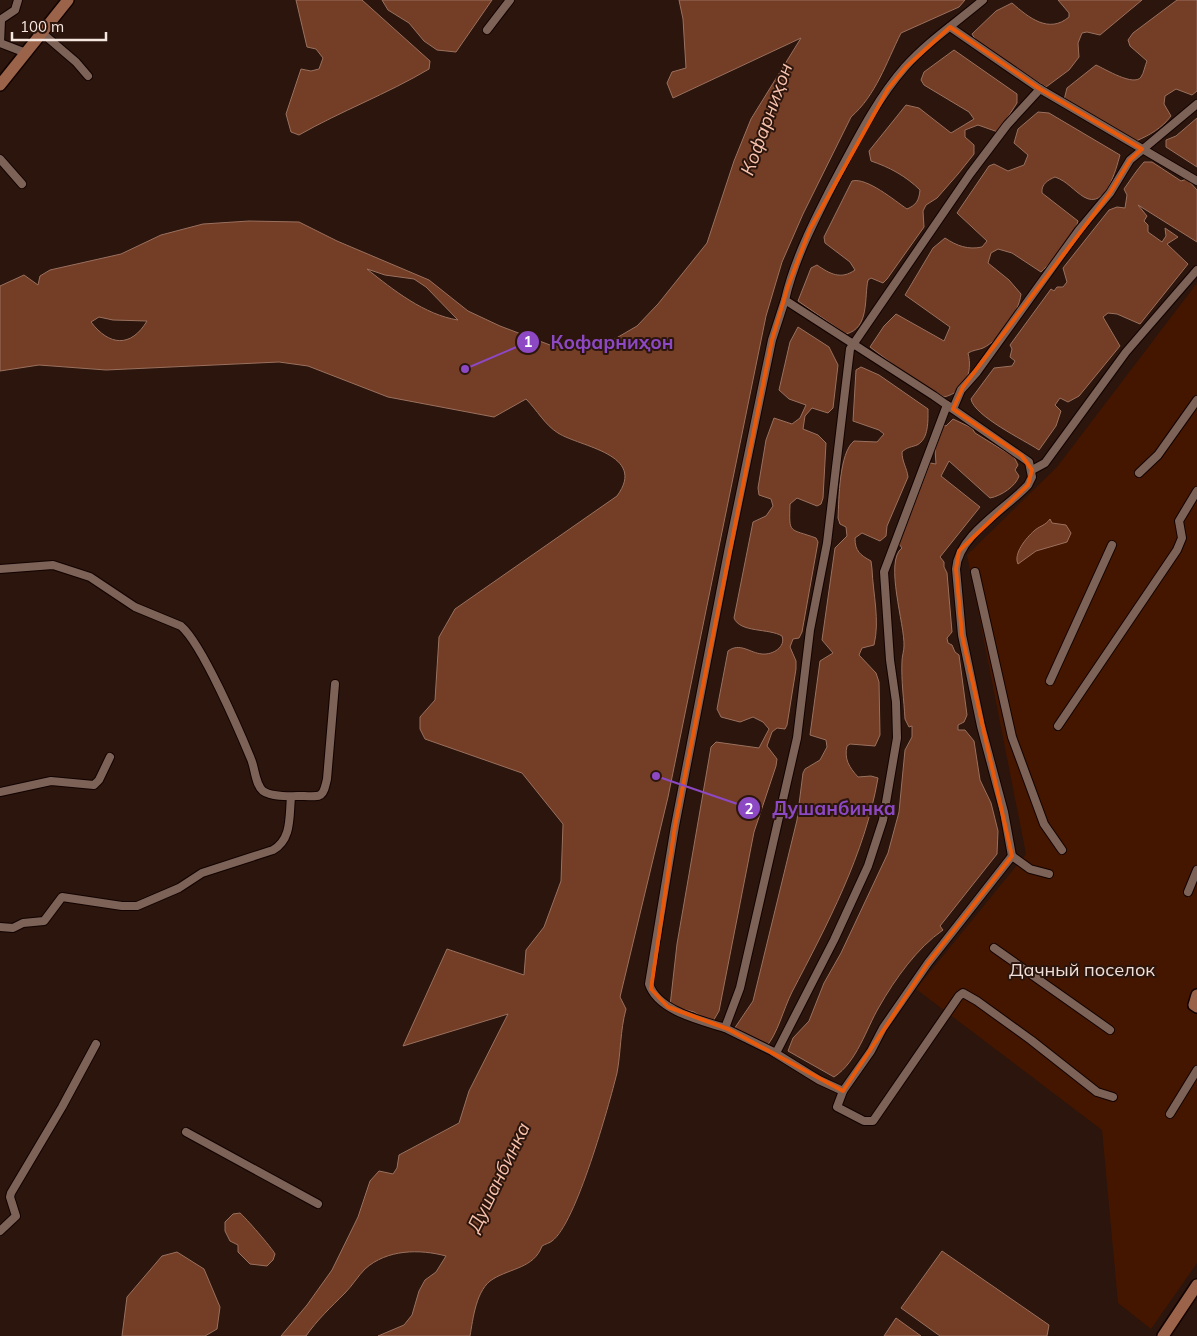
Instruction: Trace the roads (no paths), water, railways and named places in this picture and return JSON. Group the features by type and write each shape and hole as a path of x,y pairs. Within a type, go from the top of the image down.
{"main road":[{"path":"0,85 68,0"},
{"path":"1197,996 1194,1005 1197,1008"},
{"path":"1163,1336 1197,1285"}],"street":[{"path":"18,0 15,10 0,20 0,43 26,52"},
{"path":"486,30 510,0"},
{"path":"843,1091 819,1080 776,1053 724,1028 668,1007 656,996 649,984 675,826 728,552 772,340 788,286 810,229 865,127 888,89 906,66 983,0"},
{"path":"950,27 1040,89 1197,181"},
{"path":"41,32 76,62 88,76"},
{"path":"724,1028 742,979 778,812 797,738 810,630 827,544 842,427 846,375 852,344 970,174 1008,125 1040,89"},
{"path":"776,1053 834,940 868,866 883,820 897,738 896,702 890,660 884,572 950,407 1079,230 1113,189 1130,160 1197,104"},
{"path":"0,159 22,184"},
{"path":"1032,470 1045,463 1126,352 1197,270"},
{"path":"785,300 950,407 1029,462 1032,470 1028,485 1013,501 977,531 959,551 956,559 962,635 980,726 1004,812 1012,856 1030,869 1049,874"},
{"path":"1139,473 1158,455 1197,400"},
{"path":"1058,726 1177,550 1182,538 1180,520 1197,491"},
{"path":"1050,681 1112,545"},
{"path":"0,569 53,565 90,577 135,607 181,626 191,639 232,716 252,761 260,787 266,792 291,797 317,798 324,792 327,780 334,684"},
{"path":"975,572 1012,737 1044,824 1062,850"},
{"path":"0,792 52,781 94,784 99,780 110,757"},
{"path":"0,927 13,928 23,923 44,921 62,897 122,906 137,906 179,888 202,873 272,850 279,846 288,832 291,797"},
{"path":"1012,856 928,963 883,1028 871,1051 843,1091 837,1107 864,1121 873,1121 959,996 963,993 977,1000 1097,1092 1113,1096"},
{"path":"1188,892 1197,870"},
{"path":"994,948 1110,1030"},
{"path":"0,1231 16,1216 10,1197 11,1193 62,1107 96,1044"},
{"path":"1170,1114 1197,1070"},
{"path":"186,1132 318,1204"}],"water":[{"path":"296,0 362,0 430,61 429,69 299,135 291,132 286,114 301,69 311,71 319,69 323,58 316,49 307,47"},
{"path":"382,0 492,0 456,52 437,50 424,41 409,23 388,10"},
{"path":"679,0 965,0 959,7 901,33 874,89 851,117 803,214 782,262 766,316 668,797 620,997 626,1009 617,1073 590,1163 571,1212 561,1230 552,1241 542,1246 534,1259 521,1267 500,1275 487,1284 476,1305 470,1336 378,1336 404,1325 412,1315 419,1291 425,1280 436,1272 446,1256 425,1252 404,1252 383,1258 365,1269 306,1336 281,1336 307,1305 332,1270 358,1217 370,1181 379,1171 393,1174 397,1168 399,1155 459,1123 469,1091 508,1014 403,1046 447,949 524,975 526,950 544,927 561,881 563,824 522,773 425,739 420,729 420,717 435,700 439,637 455,609 617,496 624,482 624,470 618,461 607,454 553,430 526,399 494,417 388,397 308,366 279,362 106,370 39,365 0,371 0,286 24,275 38,285 40,276 50,270 121,254 161,235 203,224 249,221 299,222 337,241 429,280 468,311 500,326 550,345 570,348 592,347 613,340 637,326 658,304 707,243 734,161 751,119 801,38 673,98 667,83 672,72 686,68 683,19","holes":["367,269 385,275 414,279 426,287 458,320 434,313 422,307 399,293","99,317 113,320 147,321 134,336 120,341 105,336 91,322"]},
{"path":"1058,0 1142,0 1100,35 1087,32 1082,33 1078,43 1079,57 1069,70 1046,87 978,44 972,34 996,11 1012,3 1032,19 1039,22 1054,24 1062,22 1069,17 1069,13"},
{"path":"1177,0 1197,0 1197,91 1192,95 1176,89 1165,96 1164,104 1171,116 1160,128 1136,141 1064,100 1067,88 1096,65 1126,79 1137,80 1141,77 1147,61 1130,46 1128,40 1133,33"},
{"path":"954,50 1017,94 1017,103 998,132 978,125 965,130 965,137 974,145 974,154 937,198 926,205 923,211 924,227 887,279 883,283 871,278 868,280 862,319 854,331 846,334 798,301 811,268 817,265 836,275 845,275 855,270 850,262 825,243 824,237 852,181 873,186 907,209 918,200 920,190 897,172 871,161 869,151 906,105 919,108 951,133 974,119 969,112 924,85 921,80 924,72"},
{"path":"1038,112 1049,113 1120,155 1116,169 1104,193 1092,200 1084,197 1055,177 1044,185 1042,193 1078,221 1068,242 1041,272 1012,253 998,249 991,253 988,263 1009,280 1021,294 1017,309 1008,325 996,339 983,348 968,353 969,368 966,381 957,391 944,397 914,380 870,347 884,326 896,314 944,341 950,327 905,295 933,248 945,238 967,248 982,247 987,241 957,213 989,166 994,164 1008,171 1024,165 1028,155 1014,143 1018,129"},
{"path":"1197,118 1197,167 1166,147 1166,140 1176,136"},
{"path":"1144,162 1152,162 1181,181 1187,179 1197,190 1197,242 1138,205 1147,216 1144,221 1148,225 1148,232 1162,242 1166,236 1165,228 1178,237 1167,244 1188,264 1140,324 1117,314 1108,313 1103,317 1120,346 1079,396 1068,402 1060,398 1055,405 1061,411 1056,426 1039,450 990,420 974,406 971,399 994,368 1012,366 1015,361 1010,357 1012,349 1010,345 1051,289 1054,291 1057,287 1063,287 1067,282 1063,268 1109,210 1117,207 1125,208 1127,195 1124,189"},
{"path":"798,327 829,347 838,365 833,408 828,413 812,408 805,416 803,429 818,435 826,443 823,498 821,504 817,506 797,498 790,504 790,521 793,529 816,538 818,542 802,632 799,638 793,639 790,647 796,661 796,669 787,725 785,729 777,728 772,732 767,746 777,759 776,766 754,832 719,1011 712,1023 694,1012 670,1006 677,944 711,747 716,742 759,748 769,729 763,722 753,717 740,722 721,717 717,709 728,651 741,648 766,654 778,650 783,640 782,636 742,626 734,618 753,522 766,516 773,506 771,499 759,495 758,488 766,440 774,418 792,424 800,418 806,405 789,399 779,390 790,342"},
{"path":"861,367 879,375 928,409 927,429 921,442 902,452 908,477 887,526 886,536 880,541 862,533 855,538 859,552 871,561 876,636 874,645 862,648 859,655 876,673 879,682 880,735 875,746 850,744 847,746 846,755 850,766 858,777 871,776 878,778 864,834 843,888 792,992 774,1035 766,1047 732,1032 753,1001 797,820 803,773 805,769 820,760 827,747 826,740 810,735 820,661 833,653 822,640 835,548 847,536 846,527 840,524 838,518 845,455 854,441 877,442 884,434 879,430 853,421 856,370"},
{"path":"953,419 972,428 975,433 1014,457 1018,465 1015,470 1019,476 1015,483 1003,493 990,498 949,461 941,476 980,507 940,557 944,562 947,573 952,632 947,638 948,643 952,645 955,652 959,655 967,715 964,722 958,725 958,730 965,730 974,741 980,780 991,803 998,831 997,854 940,926 943,930 924,946 899,975 879,1007 855,1054 842,1071 834,1077 788,1051 793,1038 809,1021 824,983 841,953 888,853 899,812 905,750 912,737 912,726 909,727 905,719 902,675 904,646 895,566 897,555 902,548 899,544 930,463 936,464 935,449 941,433 937,429 940,424 946,426"},
{"path":"1050,519 1052,523 1066,525 1071,533 1067,542 1036,551 1018,564 1017,556 1024,542 1034,531"},
{"path":"240,1213 275,1254 273,1260 267,1266 250,1264 238,1252 238,1245 230,1241 225,1231 225,1222 233,1214"},
{"path":"942,1251 1049,1325 1047,1336 940,1336 901,1308"},
{"path":"177,1252 204,1269 220,1307 217,1329 205,1336 122,1336 127,1297 162,1256"},
{"path":"896,1318 921,1336 884,1336"}],"place":[{"name":"Кофарниҳон","path":"465,369"},
{"name":"Душанбинка","path":"656,776"}],"park label":[{"name":"Дачный поселок","path":"1082,969"}]}
